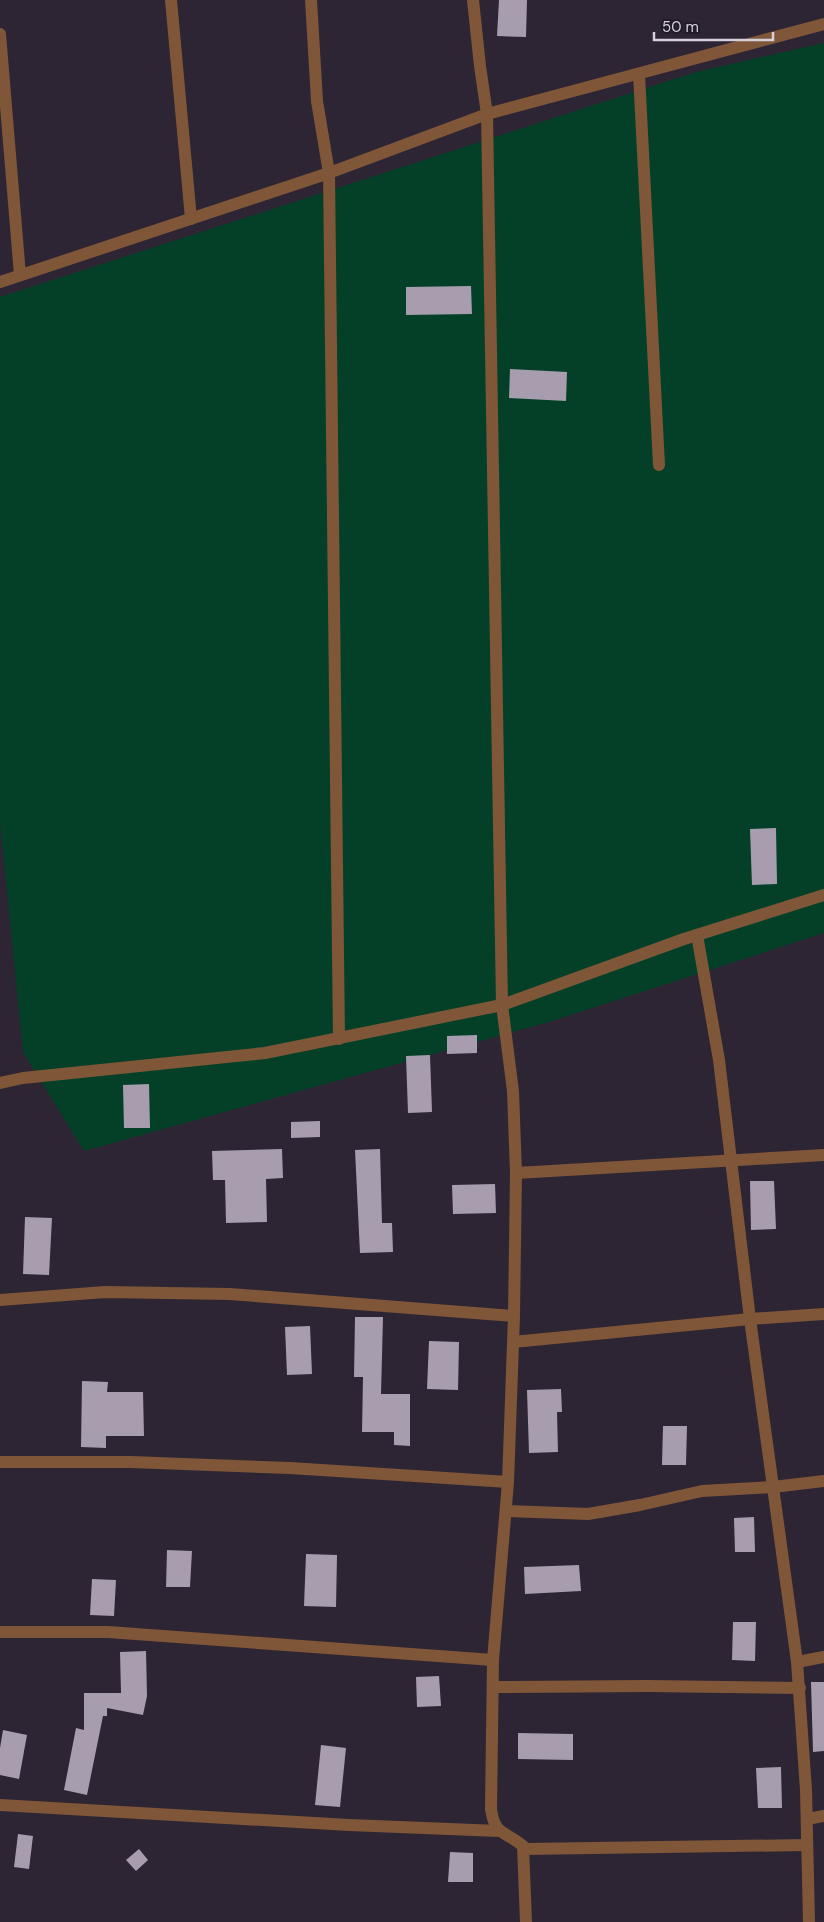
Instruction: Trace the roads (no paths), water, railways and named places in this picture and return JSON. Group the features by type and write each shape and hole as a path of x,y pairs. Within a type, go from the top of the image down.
{"street":[{"path":"170,0 191,219"},
{"path":"311,0 318,101 329,173 338,1039"},
{"path":"474,0 480,66 487,114 502,1005 513,1091 516,1173 514,1316 508,1482 493,1687 491,1809 493,1822 499,1831"},
{"path":"0,282 329,173 487,114 824,24"},
{"path":"0,34 20,275"},
{"path":"639,74 659,465"},
{"path":"0,1083 23,1078 265,1054 502,1005 697,935 824,895"},
{"path":"697,935 719,1060 750,1319 798,1662 807,1819 809,1922"},
{"path":"516,1173 824,1155"},
{"path":"0,1300 105,1292 230,1294 514,1316"},
{"path":"513,1342 750,1319 824,1314"},
{"path":"0,1462 131,1462 290,1468 508,1482"},
{"path":"506,1511 588,1514 702,1491 773,1487 824,1481"},
{"path":"0,1632 108,1632 494,1660"},
{"path":"798,1662 824,1657"},
{"path":"493,1687 648,1686 800,1688"},
{"path":"0,1805 349,1825 499,1831 517,1840 524,1849 526,1922"},
{"path":"807,1819 824,1816"},
{"path":"524,1849 807,1845"}]}
